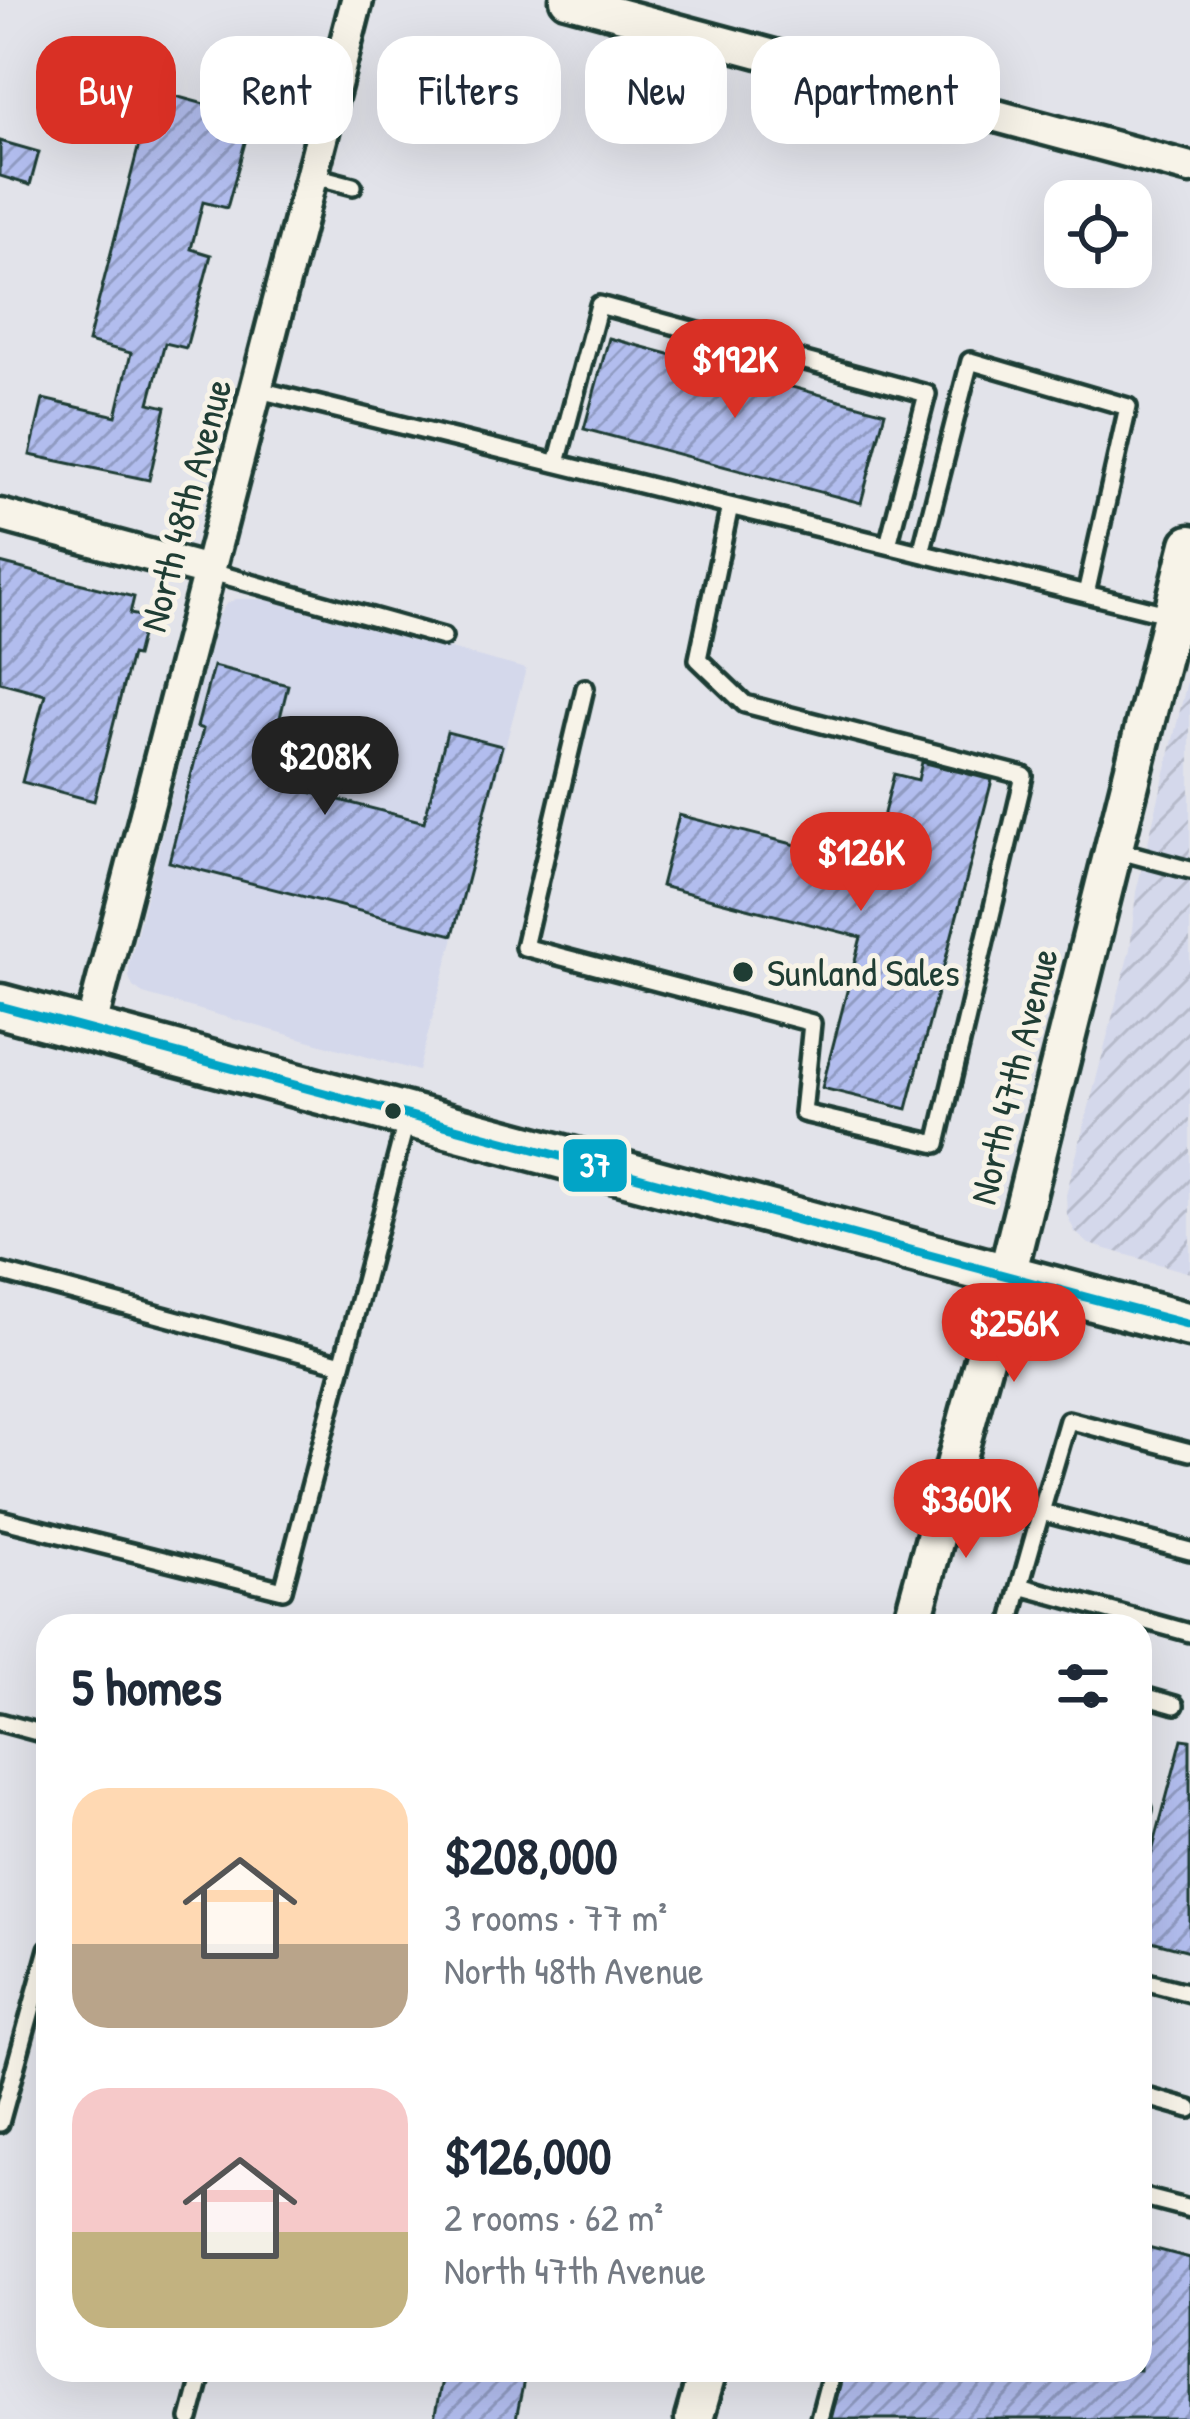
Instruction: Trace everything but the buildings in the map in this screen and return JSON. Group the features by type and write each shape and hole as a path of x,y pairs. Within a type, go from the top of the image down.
{"main road":[{"path":"0,1006 1190,1325"}],"street":[{"name":"North 48th Avenue","path":"90,1030 357,0"},
{"path":"566,0 1190,168"},
{"path":"0,515 208,571"},
{"name":"North 47th Avenue","path":"913,1614 1007,1275 1190,544"},
{"path":"694,2419 705,2382"}],"lane":[{"path":"311,175 352,186"},
{"path":"556,463 599,305 927,394 888,545"},
{"path":"921,554 970,361 1128,406 1086,594"},
{"path":"256,389 1171,615"},
{"path":"585,688 524,946 812,1023 803,1113 938,1144 1024,776 745,704 698,659 730,506"},
{"path":"208,571 443,637"},
{"path":"1113,849 1190,870"},
{"path":"0,1519 283,1590 408,1115"},
{"path":"0,1272 342,1364"},
{"path":"1013,1614 1068,1420 1190,1452"},
{"path":"1041,1512 1190,1551"},
{"path":"1021,1586 1122,1614"},
{"path":"1152,1622 1190,1633"},
{"path":"1152,1698 1175,1705"},
{"path":"0,1722 36,1732"},
{"path":"1152,1983 1190,1993"},
{"path":"0,2123 36,1992"},
{"path":"1152,2098 1190,2109"},
{"path":"1152,2199 1190,2209"},
{"path":"190,2419 200,2382"},
{"path":"819,2419 829,2382"}],"shaded area":[{"path":"236,599 263,599 526,669 418,1071 143,994 129,977 217,618"},
{"path":"1190,669 1190,1273 1089,1244 1075,1232 1067,1215 1066,1195 1130,949 1136,892"}],"transit line":[{"name":"37","path":"0,1006 1190,1325"}],"place":[{"name":"Sunland Sales","path":"743,972"}]}
